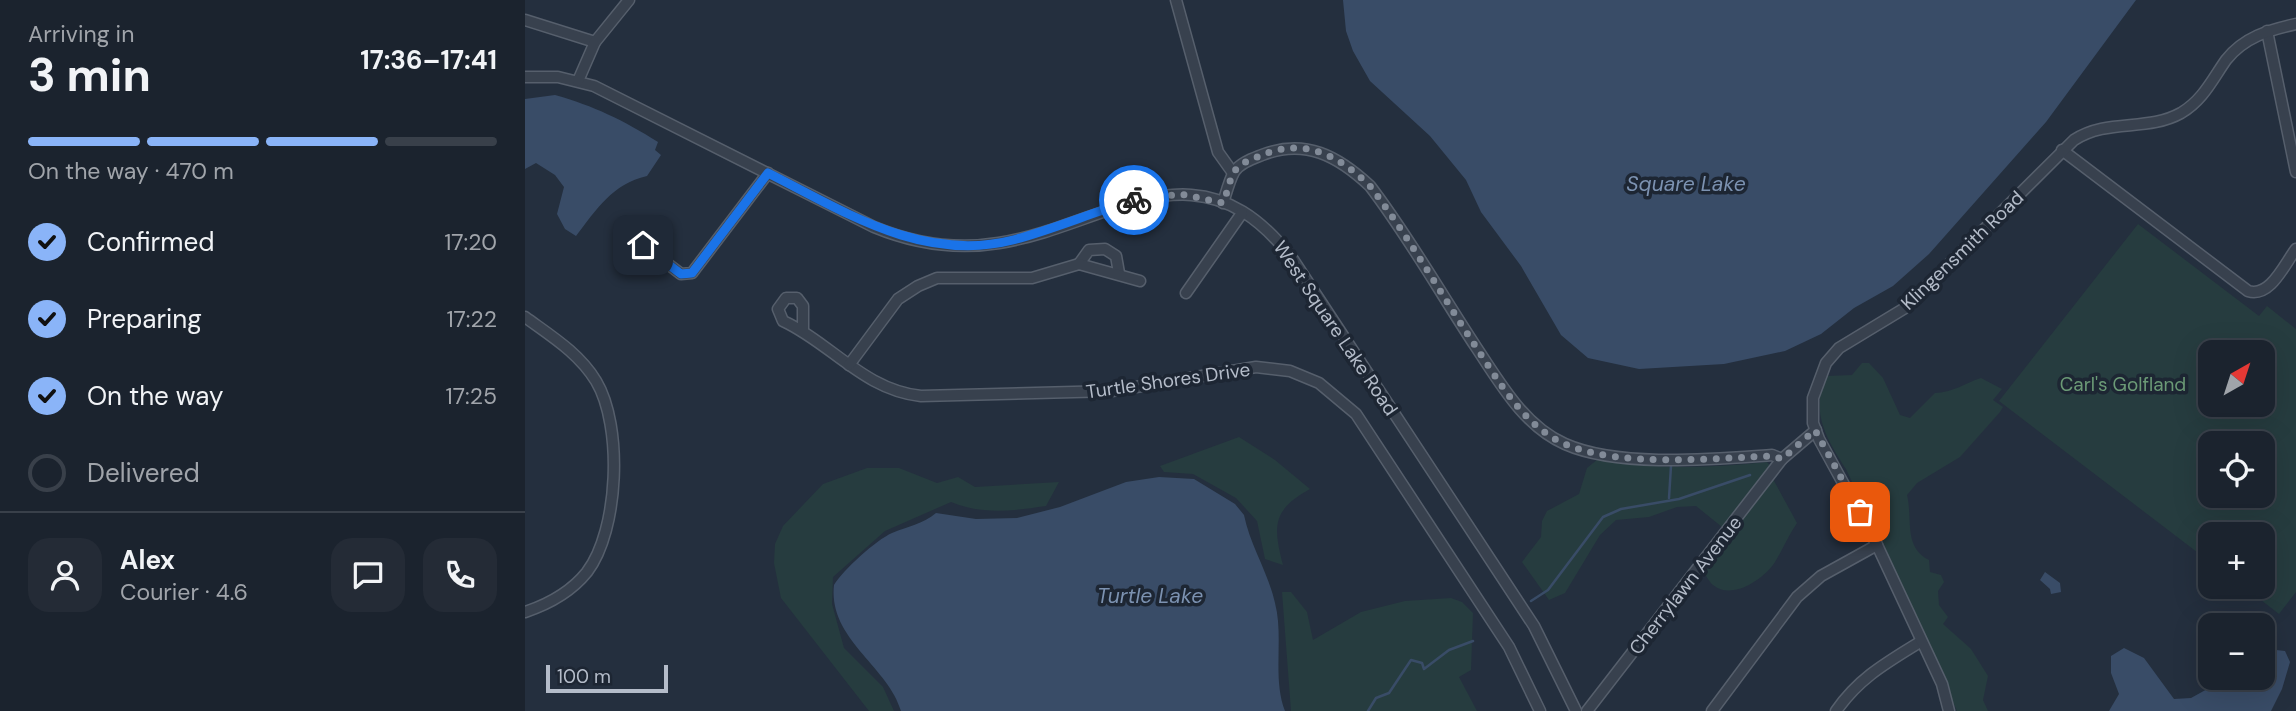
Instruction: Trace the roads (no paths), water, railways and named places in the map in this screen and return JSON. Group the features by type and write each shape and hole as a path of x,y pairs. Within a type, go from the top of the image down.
{"street":[{"path":"578,81 595,42 629,0"},
{"path":"1176,0 1218,152 1233,173"},
{"path":"525,20 595,42"},
{"name":"Klingensmith Road","path":"1949,711 1947,695 1877,545 1815,430 1813,398 1826,363 1856,337 1905,308 2062,150 2080,136 2097,128 2151,123 2181,113 2203,95 2234,52 2267,31 2296,24"},
{"path":"2267,31 2296,172"},
{"name":"West Square Lake Road","path":"525,77 578,81 614,95 892,234 947,245 1012,240 1147,197 1181,194 1223,203 1242,213 1271,234 1294,261 1534,626 1576,711"},
{"path":"1223,203 1233,173 1251,160 1292,146 1325,153 1356,172 1380,199 1513,400 1534,423 1565,444 1601,454 1655,459 1772,456 1782,459"},
{"path":"2062,150 2248,291 2257,293 2266,289 2296,249"},
{"path":"643,245 681,274 692,273 768,173"},
{"path":"1185,293 1242,213"},
{"path":"1079,264 1089,250 1105,249 1116,256 1119,273"},
{"path":"849,365 898,299 927,282 958,276 1032,278 1079,264 1119,273 1139,281"},
{"path":"525,317 569,349 596,382 611,422 613,462 608,518 593,562 579,582 563,594 525,612"},
{"name":"Turtle Shores Drive","path":"803,330 871,381 892,390 931,396 1112,391 1256,367 1290,371 1319,383 1356,414 1509,647 1540,711"},
{"name":"Cherrylawn Avenue","path":"1587,711 1782,459 1815,430"},
{"path":"1712,711 1797,597 1821,576 1877,545"},
{"path":"1836,711 1851,689 1866,674 1920,642"}],"water":[{"name":"Square Lake","path":"1343,0 2136,0 2046,122 1929,254 1893,286 1854,308 1821,334 1785,351 1724,364 1639,369 1588,358 1561,335 1521,266 1481,212 1466,180 1430,136 1370,81 1353,51 1346,31"},
{"path":"555,95 596,109 633,127 658,142 655,150 661,155 647,176 624,185 606,199 576,236 565,229 557,214 564,187 555,175 536,163 525,169 525,99"},
{"name":"Turtle Lake","path":"1159,477 1194,479 1235,504 1244,515 1275,603 1279,630 1279,685 1285,711 901,711 884,680 849,637 840,621 835,604 834,585 845,572 885,537 936,513 976,519 1017,518 1060,507 1126,482"},
{"path":"2045,572 2060,583 2061,592 2051,594 2050,589 2040,580"},
{"path":"2124,648 2144,658 2174,699 2191,698 2205,690 2275,690 2275,650 2285,651 2290,662 2282,689 2271,711 2109,711 2119,694 2111,673 2111,656"}],"waterway":[{"path":"1669,498 1671,466"},
{"path":"1531,601 1548,590 1603,517 1621,509 1679,499 1750,475"},
{"path":"1368,711 1376,698 1389,693 1411,660 1422,663 1424,669 1449,650 1473,641"}],"park label":[{"name":"Carl's Golfland","path":"2123,384"}]}
